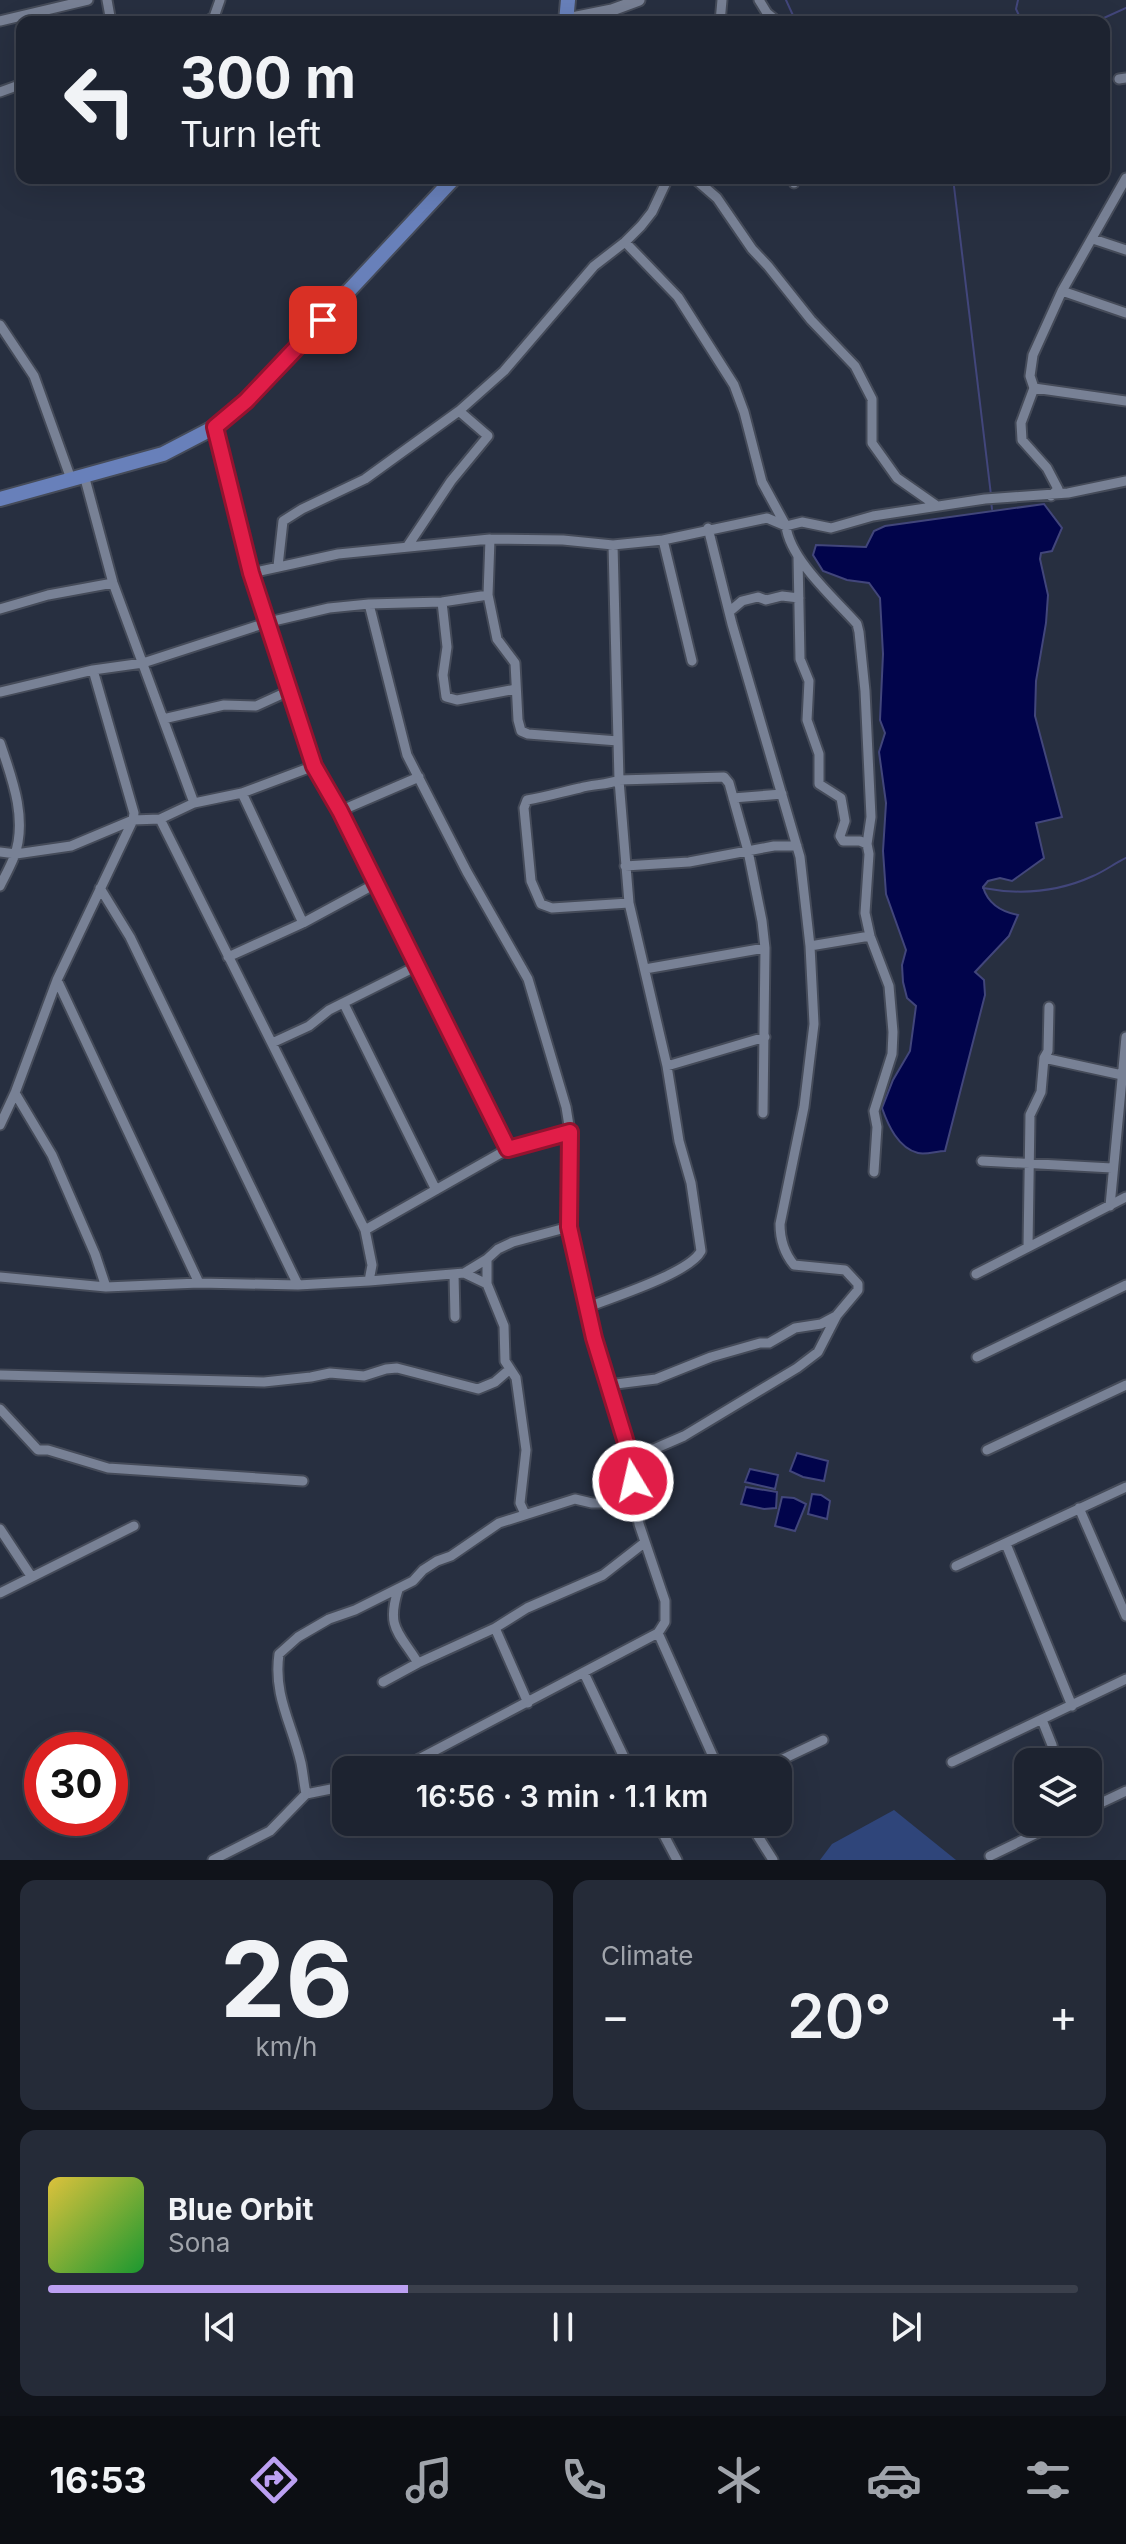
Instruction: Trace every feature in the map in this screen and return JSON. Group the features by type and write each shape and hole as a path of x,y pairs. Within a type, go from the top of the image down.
{"main road":[{"path":"0,499 163,454 215,427 246,401 448,184"}],"street":[{"path":"21,16 88,0"},
{"path":"585,16 639,0"},
{"path":"759,0 771,16"},
{"path":"1051,496 1058,489 1054,480 1020,434 1034,388 1030,376 1033,355 1062,291 1126,178"},
{"path":"278,566 283,521 365,479 459,411 504,371 594,266 625,242 652,212 665,184"},
{"path":"701,184 717,198 752,249 811,320 855,366 872,399 872,443 897,478 937,506"},
{"path":"1093,239 1126,250"},
{"path":"625,242 678,297 734,385 762,482 786,526 798,557 857,624 865,691 871,817 865,913 870,936 889,986 893,1032 892,1054 874,1111 877,1127 874,1172"},
{"path":"1062,291 1126,313"},
{"path":"0,325 34,376 78,477 113,583 194,803"},
{"path":"1034,388 1126,401"},
{"path":"407,547 451,481 488,436 459,411"},
{"path":"215,427 251,573 314,766 340,811 508,1149"},
{"path":"251,573 338,554 490,539 563,540 613,545 663,540 708,528 767,518 786,526 802,522 831,528 873,516 985,499 1051,496 1126,481"},
{"path":"631,1459 684,1436 797,1368 818,1352 837,1315 858,1290 858,1284 845,1270 794,1265 788,1258 780,1235 804,1107 814,1024 810,946 797,846 729,612 708,528"},
{"path":"490,539 488,595 497,639 515,663 521,731 618,741"},
{"path":"663,540 692,661"},
{"path":"588,1307 688,1266 697,1260 701,1251 691,1183 679,1141 667,1066 629,903 619,780 613,545"},
{"path":"798,557 800,659 809,681 807,720 819,754 819,784 841,798 845,821 840,836 843,841 867,844"},
{"path":"0,609 48,595 113,583"},
{"path":"0,692 93,670 143,663 269,622 329,608 442,602 488,595"},
{"path":"729,612 742,601 758,597 766,600 782,596 799,598"},
{"path":"442,602 447,647 443,675 446,697 457,700 516,689"},
{"path":"369,604 407,755 467,872 528,979 566,1107 570,1132 569,1227 608,1385 631,1459 639,1524 665,1601 665,1622 658,1633 425,1756"},
{"path":"0,1125 57,980 133,820 134,813 93,670"},
{"path":"163,719 224,705 256,706 291,690"},
{"path":"0,743 17,794 16,854 0,886"},
{"path":"0,852 16,854 71,846 133,820 160,819 194,803 242,793 314,766"},
{"path":"340,811 419,777"},
{"path":"629,903 552,908 541,904 531,881 524,808 527,800 619,780 724,777 729,783 748,851 762,921 765,948 763,1113"},
{"path":"242,793 303,923"},
{"path":"733,798 782,794"},
{"path":"160,819 365,1230 372,1265 369,1281"},
{"path":"625,866 689,862 774,846 797,846"},
{"path":"228,957 303,923 375,884"},
{"path":"100,888 130,937 298,1285"},
{"path":"810,946 870,936"},
{"path":"645,969 765,948"},
{"path":"272,1043 309,1026 329,1010 417,966"},
{"path":"57,980 199,1283"},
{"path":"344,1004 436,1190"},
{"path":"1028,1247 1030,1115 1041,1092 1044,1058 1048,1051 1049,1007"},
{"path":"667,1066 765,1037"},
{"path":"1110,1206 1126,1040"},
{"path":"1044,1058 1122,1075"},
{"path":"15,1093 52,1155 106,1287"},
{"path":"365,1230 508,1149 570,1132"},
{"path":"982,1161 1112,1168"},
{"path":"976,1274 1126,1197"},
{"path":"0,1277 106,1287 369,1281 459,1273 513,1242 569,1227"},
{"path":"487,1259 487,1284 504,1326 505,1361 516,1378 526,1450 520,1503 525,1514"},
{"path":"459,1273 487,1284"},
{"path":"455,1317 459,1273"},
{"path":"977,1357 1126,1285"},
{"path":"608,1385 656,1379 711,1357 769,1343 795,1328 821,1324 837,1315"},
{"path":"0,1375 264,1382 330,1373 364,1376 397,1368 478,1389 495,1382 510,1369"},
{"path":"987,1450 1126,1385"},
{"path":"0,1409 38,1450 48,1450 97,1467 303,1481"},
{"path":"499,1523 575,1499 608,1503 619,1497 633,1481"},
{"path":"956,1566 1126,1487"},
{"path":"306,1794 300,1762 281,1706 279,1654 298,1637 329,1619 355,1610 413,1581 430,1565 451,1556 499,1523 520,1503"},
{"path":"1079,1508 1126,1616"},
{"path":"0,1593 134,1526"},
{"path":"0,1529 31,1576"},
{"path":"383,1682 495,1628 527,1608 603,1575 644,1543"},
{"path":"1006,1544 1072,1706"},
{"path":"398,1590 393,1607 394,1625 418,1663"},
{"path":"495,1628 528,1703"},
{"path":"658,1633 713,1756"},
{"path":"584,1673 623,1756"},
{"path":"952,1762 1126,1679"},
{"path":"1042,1720 1053,1748"},
{"path":"789,1756 823,1740"},
{"path":"213,1860 270,1831 306,1794 332,1789"},
{"path":"1102,1802 1126,1791"},
{"path":"664,1836 677,1860"},
{"path":"758,1836 773,1860"},
{"path":"990,1856 1031,1836"}],"shaded area":[{"path":"1044,504 1062,528 1052,551 1041,553 1040,559 1048,595 1036,681 1035,716 1062,817 1036,823 1044,858 1012,881 1000,878 988,881 983,887 996,906 1018,915 1009,936 975,972 984,980 985,995 945,1151 918,1153 899,1141 882,1108 893,1080 910,1051 916,1006 907,998 902,965 906,950 886,894 883,851 886,803 879,752 885,733 880,720 883,654 880,598 869,583 847,580 823,571 813,555 816,545 866,547 874,531 885,526"},
{"path":"797,1453 828,1461 824,1481 790,1471"},
{"path":"750,1469 778,1475 775,1489 745,1482"},
{"path":"746,1487 777,1492 776,1508 741,1504"},
{"path":"812,1494 830,1501 827,1519 808,1514"},
{"path":"782,1497 806,1504 795,1531 775,1526"},
{"path":"894,1810 956,1860 820,1860 832,1844"}],"waterway":[{"path":"786,0 793,16"},
{"path":"1018,0 1016,9 1019,16"},
{"path":"1108,16 1126,8"},
{"path":"954,184 991,495"},
{"path":"991,501 992,509"},
{"path":"983,888 1011,891 1053,889 1093,876 1126,858"}],"route":[{"path":"323,320 246,401 215,427 251,573 314,766 340,811 508,1149 570,1132 569,1227 594,1338 631,1459 633,1481"}]}
